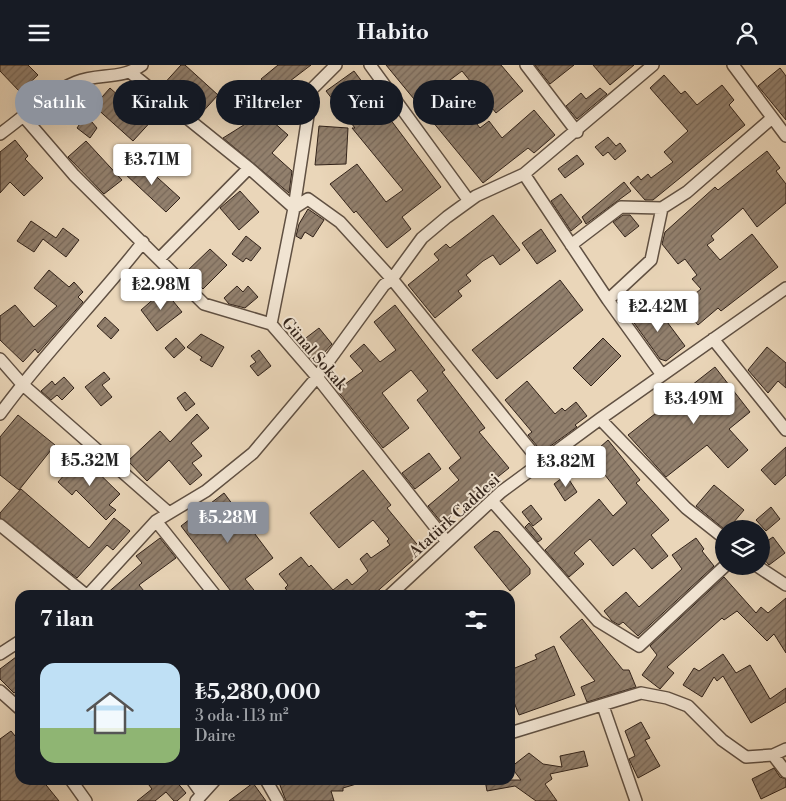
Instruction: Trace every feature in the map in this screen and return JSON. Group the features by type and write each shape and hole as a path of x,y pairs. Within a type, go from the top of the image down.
{"street":[{"path":"85,80 131,73 142,65"},
{"path":"271,324 294,209 312,89 336,65"},
{"path":"370,65 469,201"},
{"path":"526,65 577,132"},
{"path":"92,590 156,521 206,491 253,453 317,377 384,285 392,279 422,238 469,201 524,174 577,132 652,65"},
{"path":"733,65 786,136"},
{"path":"131,73 249,168 294,209"},
{"path":"572,245 621,207 662,208 687,192 772,118"},
{"path":"0,134 15,123"},
{"name":"Günal Sokak","path":"31,125 74,175 204,304 271,324 317,377 447,543"},
{"path":"159,259 249,168"},
{"path":"524,174 608,300 662,375"},
{"path":"294,209 308,199 340,222 392,279 541,463"},
{"path":"608,300 651,260 662,208"},
{"path":"0,414 22,384 74,322 106,289 143,242"},
{"name":"Atatürk Caddesi","path":"395,590 492,501 541,463 600,419 786,288"},
{"path":"713,339 786,430"},
{"path":"0,359 22,384 169,513"},
{"path":"600,419 686,509 715,531"},
{"path":"492,501 598,621 640,646 715,575"},
{"path":"156,521 211,590"},
{"path":"0,525 81,590"},
{"path":"770,575 786,585"},
{"path":"0,654 15,644"},
{"path":"1,693 15,705"},
{"path":"515,732 641,693 667,698 688,706 722,740 746,757 773,755 786,749"},
{"path":"603,706 636,801"},
{"path":"773,755 786,771"},
{"path":"75,785 86,801"},
{"path":"194,785 199,798 211,785"},
{"path":"269,785 278,801"}],"building":[{"path":"0,65 28,65 38,75 33,80 15,80 15,87 0,71"},
{"path":"181,65 185,65 202,80 167,80"},
{"path":"278,65 311,65 291,80 261,79"},
{"path":"386,65 501,65 523,91 496,113 494,111 494,80 469,80 462,71 450,80 413,80 413,98 403,86 403,80 398,80"},
{"path":"535,65 574,65 550,84"},
{"path":"593,65 634,65 610,85"},
{"path":"780,68 786,76 786,120 758,86"},
{"path":"354,71 361,80 341,80"},
{"path":"664,75 681,94 685,91 697,105 722,85 734,100 729,105 745,125 653,200 645,200 630,183 638,176 641,180 648,174 651,178 673,162 664,152 688,131 650,88"},
{"path":"206,84 216,93 216,97 206,108"},
{"path":"110,88 113,91 113,123 103,114 103,96"},
{"path":"330,88 330,96 326,91"},
{"path":"600,88 607,94 577,119 566,106 581,93 586,99"},
{"path":"534,110 555,135 534,153 528,148 483,183 435,125 478,125 480,128 484,125 492,125 502,138"},
{"path":"79,125 94,125 97,128 90,138 77,128"},
{"path":"115,125 148,125 133,141"},
{"path":"244,125 277,125 288,135 272,153 292,171 289,193 223,138"},
{"path":"353,125 394,125 441,187 402,217 411,229 387,248 330,184 357,164 386,202 403,190 352,128 355,128"},
{"path":"319,126 348,128 346,164 315,165"},
{"path":"608,137 616,146 620,143 626,151 615,160 608,152 603,156 595,147"},
{"path":"15,140 28,156 25,159 43,178 24,196 10,182 0,193 0,152"},
{"path":"86,141 122,180 104,194 68,157"},
{"path":"767,151 780,168 776,171 786,184 786,203 757,227 743,208 711,236 714,240 707,245 720,260 752,234 778,267 721,311 718,308 698,325 681,305 701,289 692,279 697,275 685,259 678,264 662,244 665,232 715,187 718,190"},
{"path":"577,155 584,164 565,178 558,169"},
{"path":"137,159 180,198 166,212 124,173"},
{"path":"624,182 631,191 586,224 582,217"},
{"path":"240,191 259,212 239,230 220,208"},
{"path":"561,194 582,222 571,231 551,201"},
{"path":"308,209 324,220 313,237 305,232 301,239 296,236 299,224"},
{"path":"493,215 520,250 500,265 493,255 483,261 466,275 471,281 458,291 462,296 435,318 408,285 439,260 434,254 446,244 450,248"},
{"path":"623,215 630,215 639,226 625,237 613,222"},
{"path":"31,221 56,238 63,228 79,240 66,257 43,239 34,252 17,241"},
{"path":"541,229 556,251 537,264 522,243"},
{"path":"246,236 261,248 251,261 246,258 243,262 232,254"},
{"path":"210,249 227,265 203,289 186,272"},
{"path":"49,270 69,287 74,282 83,292 78,297 83,302 38,353 35,349 23,362 0,340 0,316 15,305 34,327 57,306 34,288"},
{"path":"560,280 583,310 497,379 472,350"},
{"path":"237,286 243,292 248,286 258,297 245,308 229,304 224,298"},
{"path":"164,290 182,312 157,331 141,310"},
{"path":"653,303 685,346 666,361 660,359 632,320"},
{"path":"395,305 445,370 442,372 485,428 479,432 509,468 441,522 428,506 459,480 449,468 461,458 417,400 428,391 411,370 382,393 409,428 383,448 337,390 363,371 350,356 364,344 380,362 396,350 374,322"},
{"path":"105,317 119,330 111,339 97,326"},
{"path":"319,328 332,344 315,363 298,344"},
{"path":"201,334 224,347 212,367 200,360 202,357 187,347"},
{"path":"176,338 185,348 174,358 165,348"},
{"path":"603,338 621,356 591,386 573,368"},
{"path":"767,347 786,363 786,388 778,381 768,393 748,370"},
{"path":"259,350 271,366 258,376 250,366 256,362 251,356"},
{"path":"715,367 750,412 729,429 748,450 728,468 707,445 666,477 628,435"},
{"path":"104,372 110,379 102,385 112,397 101,406 85,387"},
{"path":"64,377 74,388 62,400 57,395 51,400 41,391 52,381 55,385"},
{"path":"527,381 555,414 562,408 565,411 576,402 587,416 575,425 577,427 542,452 528,435 532,432 505,400"},
{"path":"185,392 195,404 186,411 177,398"},
{"path":"197,414 209,428 191,443 202,456 192,463 202,475 190,485 169,460 147,481 128,461 160,431 170,442"},
{"path":"18,415 55,445 19,490 0,475 0,437"},
{"path":"608,440 640,480 636,483 669,520 651,535 668,556 652,569 634,548 613,566 590,539 574,553 584,564 569,577 545,550 599,499 613,516 627,503 590,456"},
{"path":"786,447 786,475 775,485 761,470"},
{"path":"429,453 441,469 415,489 402,473"},
{"path":"81,456 120,494 109,505 116,510 106,520 76,490 72,495 58,482"},
{"path":"363,470 391,505 387,508 421,549 421,553 379,590 333,590 347,579 352,585 368,571 360,559 367,553 371,558 390,545 387,541 389,539 373,520 339,548 310,513"},
{"path":"566,475 577,492 565,501 554,484"},
{"path":"714,485 744,510 736,520 715,520 715,522 696,506"},
{"path":"21,489 89,548 114,518 130,531 113,550 107,545 77,578 0,518 0,513"},
{"path":"224,493 273,558 245,579 254,590 230,590 181,526"},
{"path":"531,505 542,519 533,526 522,512"},
{"path":"771,507 780,519 770,528 770,520 756,520"},
{"path":"529,523 542,539 538,542 525,527"},
{"path":"494,531 499,532 530,569 530,574 509,590 474,547"},
{"path":"773,537 785,553 770,564 770,539"},
{"path":"160,538 176,558 139,585 143,590 111,590 142,563 136,556"},
{"path":"696,538 704,549 702,551 714,566 638,636 623,622 619,625 612,621 604,611 626,592 639,607 682,569 672,555"},
{"path":"301,557 309,567 311,565 333,590 287,590 285,588 288,585 279,574"},
{"path":"724,577 756,613 761,607 768,613 786,598 786,653 774,634 767,641 737,611 724,620 722,618 667,667 674,673 660,689 642,675 657,655 650,646"},
{"path":"582,619 623,670 629,670 636,687 587,702 581,687 595,681 560,637"},
{"path":"554,646 575,695 519,715 515,705 515,668 537,659 535,655"},
{"path":"723,654 736,673 750,665 770,699 786,688 786,702 751,723 723,676 717,681 714,677 702,697 683,685 694,668 699,671"},
{"path":"15,658 14,693 0,679 0,669"},
{"path":"641,722 650,738 645,740 660,766 638,778 629,759 635,756 625,731"},
{"path":"11,731 15,736 15,785 46,785 59,801 0,801 0,739"},
{"path":"584,751 588,766 550,774 552,779 545,784 557,801 536,801 515,786 487,791 486,785 515,785 515,780 521,780 515,772 515,764 529,753 543,764 562,767 560,756"},
{"path":"774,768 780,777 786,779 786,787 761,799 752,779"},
{"path":"149,785 179,785 186,793 177,801 174,801 166,792 155,801 137,801 152,789"},
{"path":"250,785 254,785 266,801 229,801"},
{"path":"280,785 353,785 343,788 343,791 331,791 334,801 286,801"}]}
